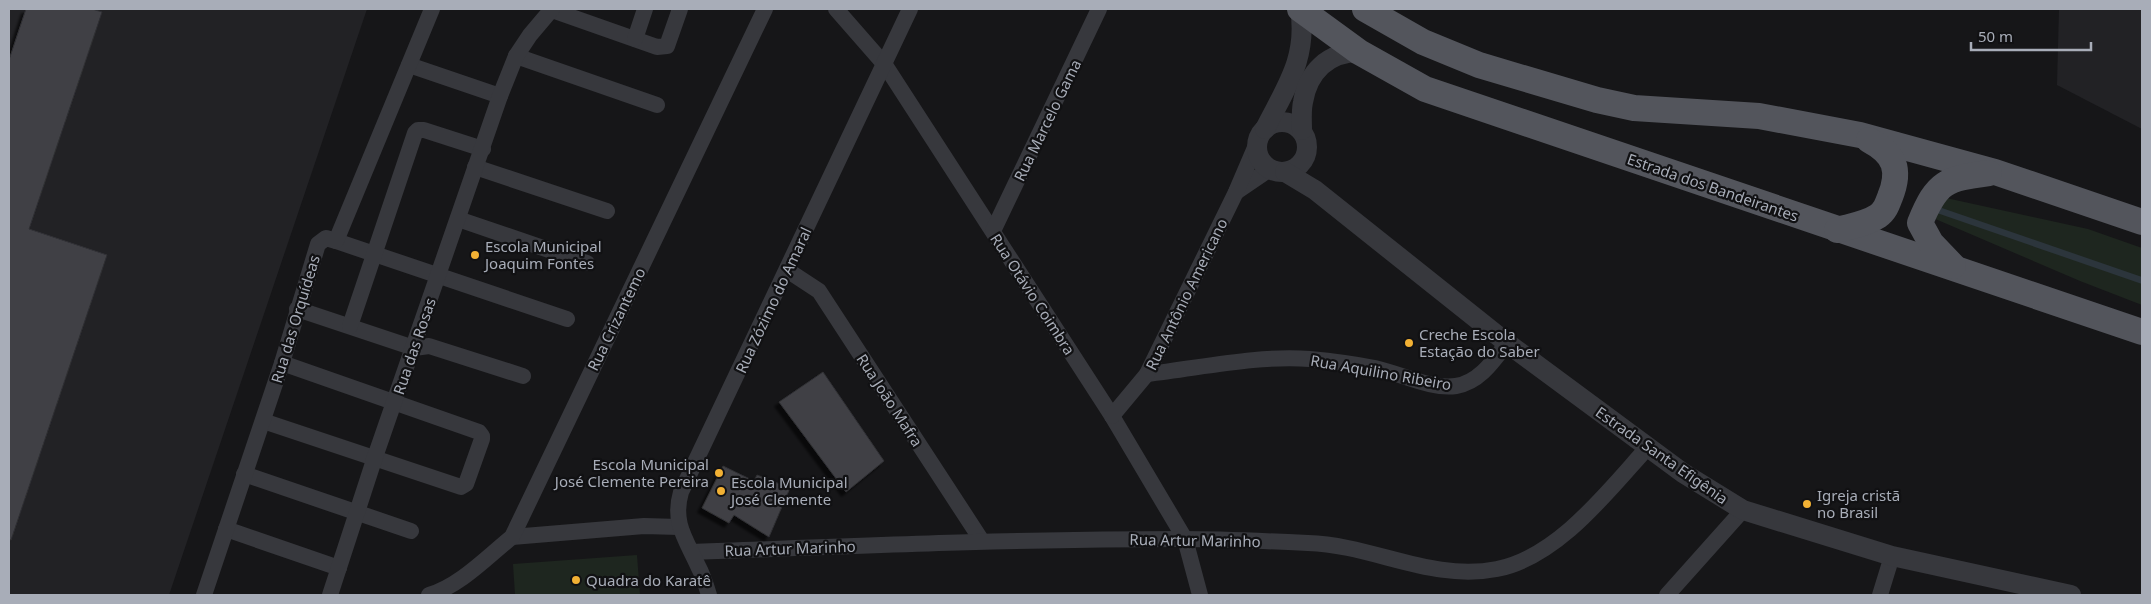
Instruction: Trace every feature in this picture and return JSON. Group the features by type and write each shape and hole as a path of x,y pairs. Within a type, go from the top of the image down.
{"main road":[{"name":"Estrada dos Bandeirantes","path":"1300,9 1359,52 1425,89 1837,230 1891,245 2142,332"},
{"path":"1365,9 1423,42 1479,65 1597,100 1634,108 1759,116 1860,135 1995,172 2142,222"},
{"path":"1837,230 1862,224 1877,217 1885,210 1895,182 1895,165 1890,156 1883,147 1860,135"},
{"path":"1954,268 1931,243 1920,223 1928,202 1935,191 1949,181 1995,172"}],"street":[{"name":"Rua das Orquídeas","path":"204,595 282,363 318,244 326,238 336,242 432,9"},
{"path":"551,9 657,47 667,46 680,9"},
{"name":"Rua das Rosas","path":"330,595 375,457 475,167 483,150 500,96 516,56 551,9"},
{"path":"635,39 645,9"},
{"name":"Rua Crizantemo","path":"429,595 437,593 461,578 512,537 765,9"},
{"name":"Rua Otávio Coimbra","path":"836,9 885,64 1112,416 1185,539 1200,595"},
{"name":"Rua Zózimo do Amaral","path":"709,595 692,552 679,527 678,514 681,492 910,9"},
{"name":"Rua Marcelo Gama","path":"993,231 1099,9"},
{"name":"Rua Antônio Americano","path":"1112,416 1147,374 1296,67 1303,34 1300,9"},
{"path":"1302,130 1302,103 1312,78 1324,63 1334,56 1359,52"},
{"path":"516,56 657,105"},
{"path":"409,65 500,96"},
{"path":"1307,153 1299,166 1277,170 1260,158 1261,136 1279,121 1295,124 1302,130 1306,137 1307,153 1315,190"},
{"path":"350,326 412,139 418,130 424,130 483,150"},
{"path":"475,167 607,212"},
{"name":"Rua Antônio Americano","path":"1236,192 1277,170"},
{"name":"Estrada Santa Efigênia","path":"1277,170 1315,190 1507,343 1648,447 1718,496 1743,510 1892,556 2071,595"},
{"path":"458,219 588,263"},
{"path":"336,242 567,320"},
{"name":"Rua João Mafra","path":"787,270 810,283 819,291 982,541"},
{"path":"297,309 414,348 429,346 523,376"},
{"name":"Rua Aquilino Ribeiro","path":"1147,374 1281,358 1375,368 1442,386 1456,386 1473,380 1484,371 1507,343"},
{"path":"263,421 460,487 466,484 482,439 482,434 282,363"},
{"name":"Rua Artur Marinho","path":"692,552 982,541 1185,539 1317,543 1438,570 1471,573 1498,569 1522,562 1544,550 1597,502 1648,447"},
{"path":"244,474 411,531"},
{"path":"1667,595 1743,510"},
{"path":"512,537 644,526 679,527"},
{"path":"226,528 339,568"},
{"path":"1880,595 1892,556"}],"shaded area":[{"path":"9,9 367,9 169,595 9,595"},
{"path":"2059,9 2142,9 2142,129 2057,85"},
{"path":"1937,196 2088,229 2142,248 2142,305 2080,281 1933,218"},
{"path":"1939,207 2142,277 2142,284 1937,213"},
{"name":"Quadra do Karatê","path":"637,555 640,595 515,595 513,564"}],"building":[{"path":"26,9 92,9 102,12 29,229 107,255 11,540 9,539 9,60"},
{"path":"823,372 884,461 846,492 779,402"},
{"path":"723,466 754,481 757,475 790,488 769,537 734,515 729,523 702,508"}],"place":[{"name":"Escola Municipal Joaquim Fontes","path":"475,255"},
{"name":"Creche Escola Estação do Saber","path":"1409,343"},
{"name":"Escola Municipal José Clemente Pereira","path":"719,473"},
{"name":"Escola Municipal José Clemente","path":"721,491"},
{"name":"Igreja cristã no Brasil","path":"1807,504"},
{"name":"Quadra do Karatê","path":"576,580"}]}
